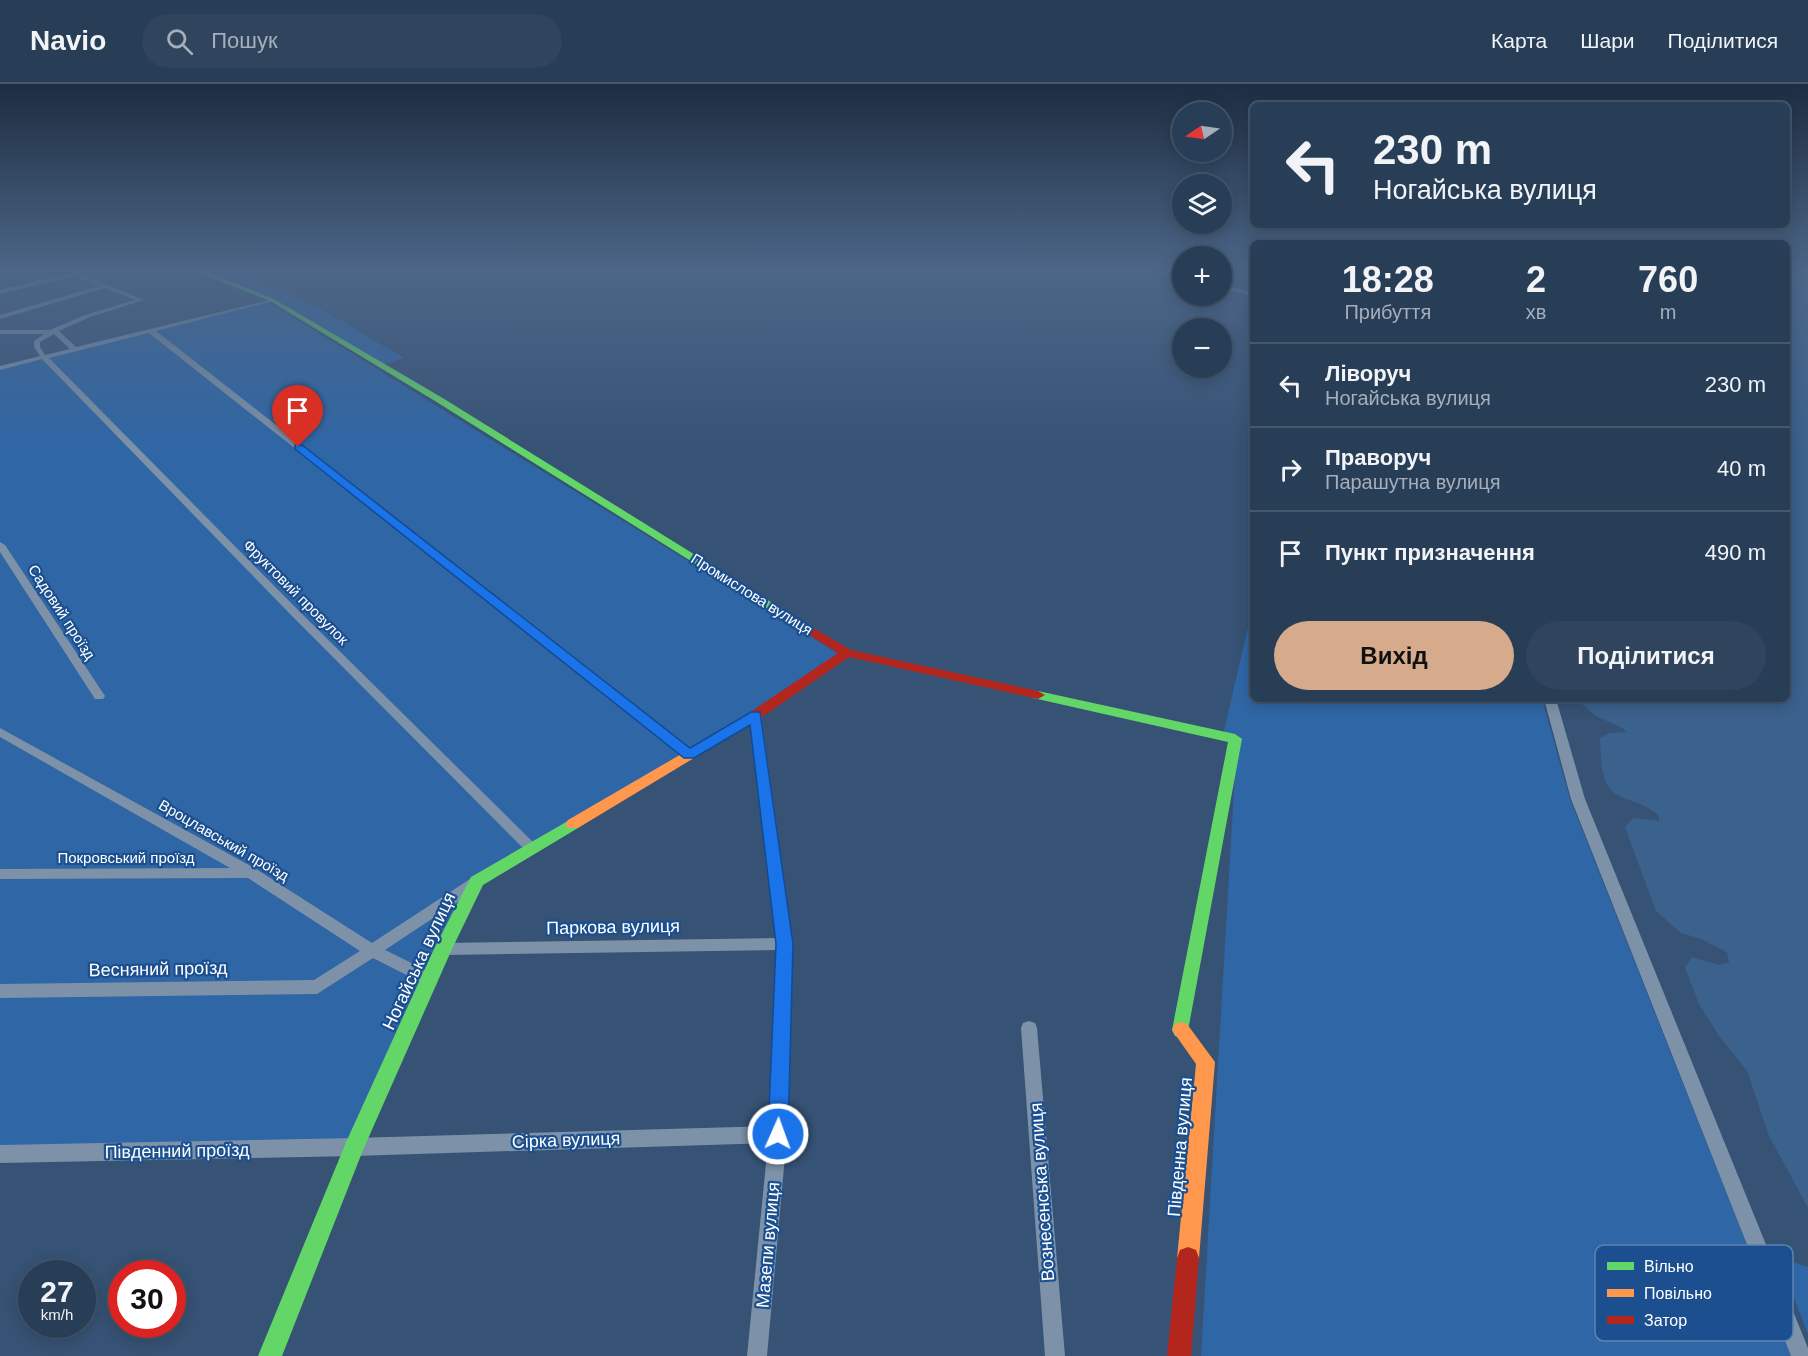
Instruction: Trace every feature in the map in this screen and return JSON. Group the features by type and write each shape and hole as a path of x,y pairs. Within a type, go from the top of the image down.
{"street":[{"path":"43,356 37,347 37,341 54,330"},
{"path":"0,368 148,330"},
{"path":"150,330 689,754"},
{"name":"Промислова вулиця","path":"323,330 438,399 847,653 1235,739"},
{"path":"0,333 56,332 73,348"},
{"name":"Фруктовий провулок","path":"43,356 297,615 531,848"},
{"name":"Садовий проїзд","path":"0,545 99,696"},
{"path":"371,950 477,881 755,715 847,653"},
{"path":"1551,702 1578,799 1757,1245"},
{"path":"755,715 785,944 778,1134"},
{"name":"Вроцлавський проїзд","path":"0,732 251,873 371,950 430,980"},
{"name":"Південна вулиця","path":"1179,1356 1206,1062 1181,1030 1235,739"},
{"name":"Покровський проїзд","path":"0,874 251,873"},
{"name":"Ногайська вулиця","path":"270,1356 354,1147 443,949 477,881"},
{"name":"Паркова вулиця","path":"443,949 785,944"},
{"name":"Весняний проїзд","path":"0,991 317,987 371,950"},
{"name":"Вознесенська вулиця","path":"1029,1028 1055,1356"},
{"name":"Сірка вулиця","path":"354,1147 778,1134"},
{"name":"Мазепи вулиця","path":"757,1356 778,1134"},
{"name":"Південний проїзд","path":"0,1154 354,1147"},
{"path":"1793,1336 1801,1356"}],"shaded area":[{"path":"155,330 314,330 844,657 477,881 354,1147 0,1154 0,369"},
{"path":"328,330 357,330 404,358 385,364"},
{"path":"1790,330 1808,330 1808,1208 1769,1136 1747,1071 1719,1036 1699,1004 1685,968 1692,957 1719,965 1729,962 1727,952 1701,939 1681,933 1656,911 1625,827 1633,818 1659,821 1659,816 1646,807 1621,797 1609,787 1603,772 1600,738 1610,733 1626,732 1596,716 1580,702 1790,702"},
{"path":"1250,619 1250,702 1543,702 1570,799 1747,1245 1595,1245 1595,1341 1785,1341 1791,1356 1201,1356 1237,738 1223,735"},
{"path":"1793,1262 1808,1267 1808,1334 1793,1296"}],"traffic: fast":[{"path":"323,330 438,399 810,630"},
{"path":"1038,695 1235,739 1181,1030"},
{"path":"270,1356 354,1147 443,949 477,881 573,824"}],"traffic: slow":[{"path":"573,824 757,714"},
{"path":"1181,1030 1206,1062 1188,1258"}],"traffic: jam":[{"path":"810,630 847,653 1038,695"},
{"path":"757,714 847,653"},
{"path":"1179,1356 1188,1258"}],"route":[{"path":"298,447 689,754 755,715 785,944 778,1134"}]}
